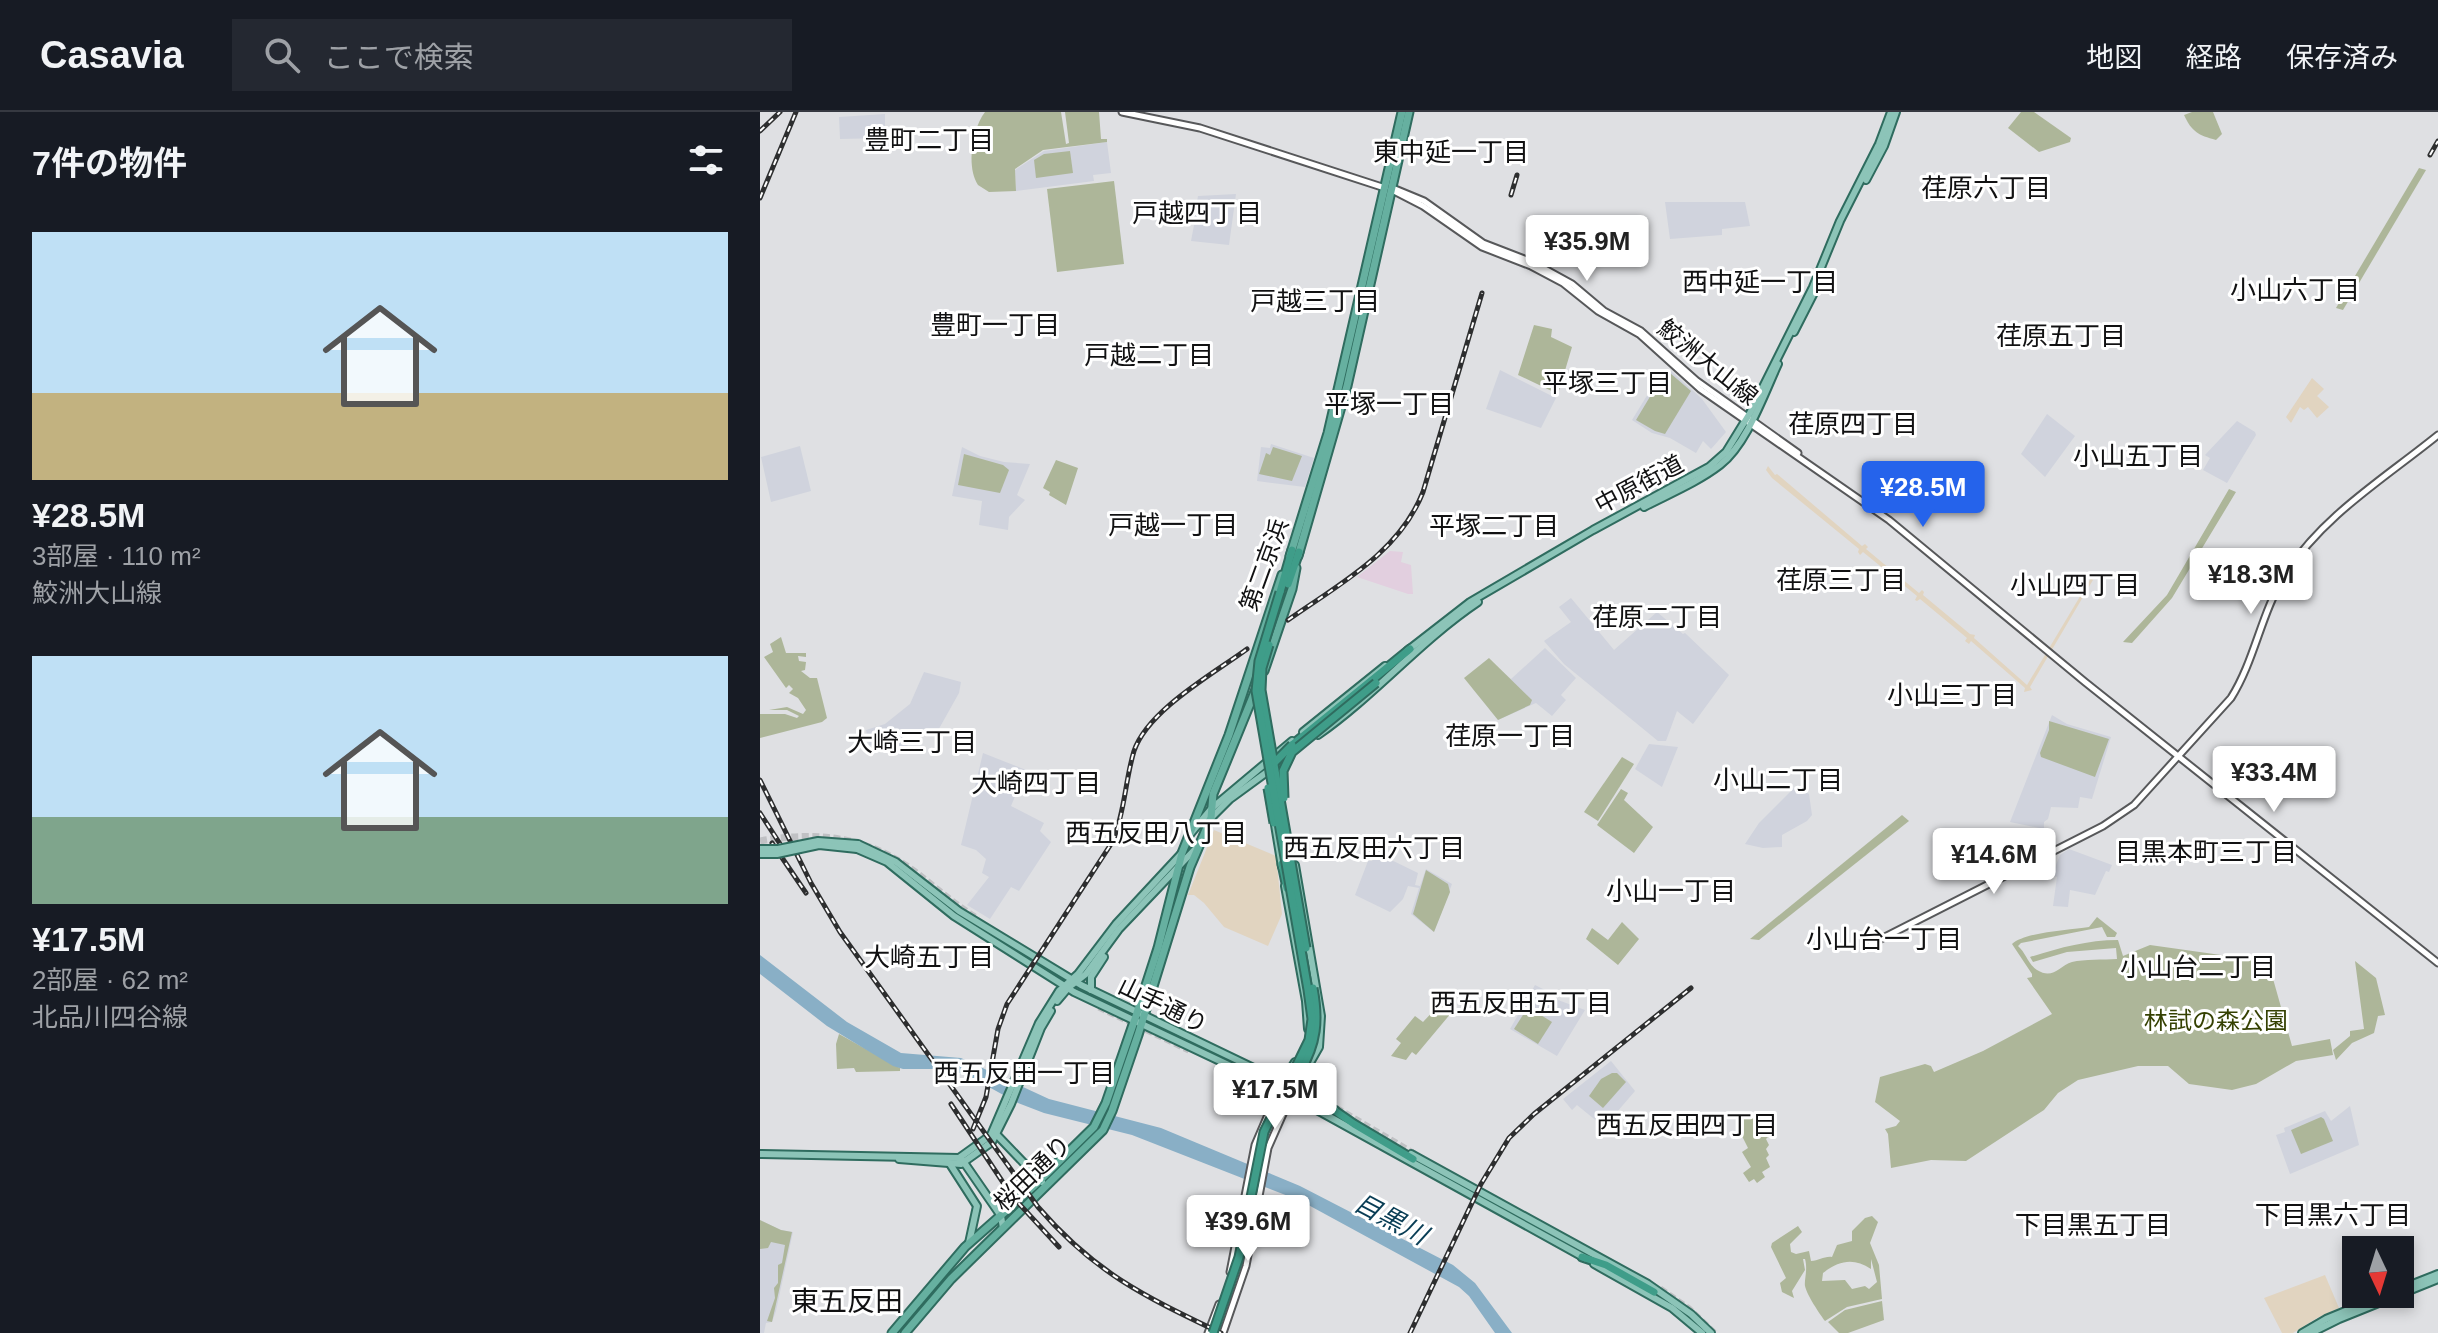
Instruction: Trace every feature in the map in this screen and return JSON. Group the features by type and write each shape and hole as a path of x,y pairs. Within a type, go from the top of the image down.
{"highway":[{"name":"第二京浜","path":"1141,1014 1182,853 1247,685 1262,631 1296,551 1347,386 1402,112"},
{"name":"第二京浜","path":"1388,189 1409,112"},
{"name":"第二京浜","path":"1141,1014 1211,818 1214,792 1264,672 1292,589 1296,551"},
{"path":"1216,1333 1239,1257 1264,1132 1304,1054 1311,1031 1311,1005 1256,691 1259,661 1296,551"},
{"path":"1216,1333 1243,1258 1268,1133 1309,1054 1316,1032 1316,1004 1261,681 1282,593"},
{"path":"1291,862 1282,778 1286,761 1296,747 1409,653"},
{"path":"1294,913 1271,807 1269,773 1283,752 1375,682"},
{"name":"桜田通り","path":"892,1333 969,1243 1044,1183 1103,1130 1112,1111 1141,1014"},
{"name":"桜田通り","path":"905,1333 940,1291 1037,1194 1094,1127 1138,1023"},
{"path":"1331,1108 1413,1159"},
{"path":"1582,1257 1606,1265 1654,1292"}],"main road":[{"name":"鮫洲大山線","path":"1122,112 1200,128 1399,190 1424,201 1483,243 1532,262 1563,279 1604,311 1641,331 1748,421 1884,516 2438,963"},
{"name":"中原街道","path":"1211,818 1254,781 1274,756 1371,675 1409,653 1480,601 1595,533 1718,467 1734,450 1817,288 1843,224 1883,150 1893,112"},
{"path":"1871,944 2103,826 2128,809 2225,706 2239,685 2282,581 2309,542 2332,519 2438,435"},
{"name":"中原街道","path":"1191,833 1223,798 1267,767 1290,756 1378,688 1409,653"},
{"path":"1216,1333 1246,1266 1272,1135 1319,1047 1321,1016 1263,693 1264,672"},
{"path":"1216,1333 1235,1256 1259,1131 1304,1043 1308,1016 1267,767 1247,685"},
{"path":"1282,793 1282,778 1290,756"},
{"path":"1254,781 1266,788 1279,850"},
{"path":"1214,792 1223,798"},
{"name":"山手通り","path":"760,851 824,840 857,846 896,862 959,911 1074,981 1295,1088 1648,1284 1691,1314 1711,1333"},
{"path":"960,1181 962,1164 990,1138 1009,1101 1039,1023 1066,987 1086,974 1119,929 1199,845"},
{"name":"山手通り","path":"857,846 887,862 942,907 1066,987 1279,1089 1672,1308 1702,1333"},
{"path":"1074,981 1116,924 1182,853"},
{"path":"1166,879 1174,879 1172,896"},
{"path":"1091,990 1091,977 1105,954 1104,950"},
{"path":"899,1159 962,1164 992,1142 1009,1101"},
{"path":"997,1135 1044,1183"},
{"path":"760,1154 962,1164 1001,1216 1003,1228"},
{"path":"950,1164 977,1209 969,1243"},
{"path":"977,1209 992,1203"},
{"path":"2414,1284 2438,1276"},
{"path":"2311,1333 2438,1276"},
{"path":"2302,1333 2353,1308"}],"shaded area":[{"path":"885,114 885,138 840,139 839,117"},
{"path":"1107,142 1111,173 1093,175 1094,181 1016,191 1015,170 1044,151"},
{"path":"1236,194 1229,245 1191,241 1194,225 1187,224 1188,220 1194,220 1198,196"},
{"path":"1665,202 1745,202 1750,226 1722,229 1722,235 1670,239"},
{"path":"1500,370 1556,398 1541,428 1486,409"},
{"path":"1670,370 1702,399 1726,432 1711,449 1703,441 1696,453 1632,420 1651,389"},
{"path":"2312,378 2324,389 2317,396 2329,407 2317,418 2308,407 2304,410 2300,407 2291,423 2286,417"},
{"path":"2047,414 2075,436 2045,477 2021,454"},
{"path":"2237,421 2256,435 2227,483 2203,470 2210,458 2205,455"},
{"path":"1271,444 1314,458 1305,487 1257,481 1261,447 1270,448"},
{"path":"800,446 811,491 771,502 761,457"},
{"path":"962,447 980,456 1004,462 1030,464 1017,495 1025,500 1009,517 1008,530 979,525 982,501 952,496"},
{"path":"1768,466 1862,546 1865,544 1866,549 1919,593 1922,590 1923,595 1975,635 1974,638 2027,685 2091,578 2093,580 2030,687 2032,690 2024,692 2025,688 1971,641 1969,644 1965,641 1967,638 1920,599 1915,600 1917,596 1863,552 1860,555 1859,549 1772,478 1766,470"},
{"path":"1390,551 1403,552 1401,562 1411,565 1413,594 1357,577"},
{"path":"1571,598 1614,650 1657,612 1685,633 1729,675 1693,724 1677,711 1666,741 1658,741 1564,664 1544,641 1571,622 1559,607"},
{"path":"1545,648 1576,678 1561,695 1566,700 1552,716 1536,703 1498,720 1471,686 1496,666 1511,679"},
{"path":"924,672 961,682 959,693 936,734 916,732 909,739 906,752 869,745 866,730 885,724 910,704"},
{"path":"2052,715 2067,724 2111,737 2092,799 2080,797 2078,808 2051,807 2044,829 2010,822"},
{"path":"1649,744 1678,747 1662,787 1635,769"},
{"path":"983,753 1026,770 1011,806 1044,823 1040,831 1051,842 1019,891 1011,887 990,919 967,905 989,877 982,873 986,859 976,850 961,845"},
{"path":"1796,786 1809,794 1812,815 1807,821 1782,835 1782,847 1763,848 1745,844 1759,823"},
{"path":"1214,830 1276,856 1282,914 1268,946 1224,927 1204,903 1194,895 1188,895"},
{"path":"2069,849 2112,865 2095,895 2070,890 2068,907 2053,906 2057,877 2052,875 2060,855"},
{"path":"1377,853 1418,873 1415,885 1420,886 1426,869 1452,884 1434,932 1411,914 1419,888 1408,886 1403,899 1390,912 1355,895 1368,861 1372,861"},
{"path":"1535,985 1555,995 1558,1000 1585,1010 1557,1056 1510,1029"},
{"path":"1611,1061 1635,1091 1604,1127 1577,1105 1572,1110 1563,1099"},
{"path":"2350,1106 2359,1145 2290,1174 2276,1135 2285,1132 2284,1128 2325,1111 2331,1121"},
{"path":"760,1220 793,1232 776,1311 772,1322 766,1323 764,1333 760,1333"},
{"path":"2325,1275 2339,1308 2293,1333 2282,1333 2264,1298"}],"green space":[{"path":"985,112 1061,112 1066,144 1069,143 1065,112 1099,112 1101,139 1107,139 1107,142 1043,150 1015,169 1016,191 989,192 978,185 972,168 972,148"},
{"path":"2021,112 2034,112 2071,138 2070,142 2039,152 2008,128"},
{"path":"2213,112 2222,134 2216,140 2196,132 2184,115"},
{"path":"1070,151 1073,173 1036,178 1034,160 1044,154"},
{"path":"2419,168 2426,170 2343,310 2336,308"},
{"path":"1114,181 1124,264 1057,272 1047,189"},
{"path":"1534,325 1552,329 1551,337 1572,347 1558,394 1518,375"},
{"path":"1670,373 1691,391 1665,434 1636,420 1654,390"},
{"path":"1273,447 1302,456 1292,481 1259,474 1266,453 1270,455"},
{"path":"964,454 1003,465 1009,470 1000,493 958,485"},
{"path":"1056,460 1078,468 1066,505 1043,488"},
{"path":"2229,489 2236,492 2172,598 2132,643 2123,642 2167,595"},
{"path":"781,637 786,653 806,653 806,657 798,656 799,661 806,662 805,670 801,671 810,678 817,678 827,718 822,722 760,738 760,714 785,714 797,718 799,716 787,710 769,710 787,707 803,714 806,710 798,698 789,693 793,689 789,685 786,688 764,657 773,652 770,644"},
{"path":"1489,658 1532,700 1530,705 1498,720 1464,678"},
{"path":"2049,721 2109,739 2095,777 2041,757"},
{"path":"1622,757 1634,764 1598,821 1584,812"},
{"path":"1621,789 1628,793 1624,800 1653,827 1634,853 1597,825"},
{"path":"1902,815 1909,821 1759,940 1750,939"},
{"path":"1426,870 1448,884 1450,892 1434,932 1413,914"},
{"name":"林試の森公園","path":"2097,917 2117,933 2115,937 2107,937 2102,927 2018,946 2034,968 2047,974 2072,962 2117,959 2116,948 2067,952 2033,962 2030,957 2073,945 2107,940 2118,940 2123,956 2150,945 2228,956 2266,954 2292,1046 2330,1039 2333,1055 2296,1061 2256,1084 2232,1090 2189,1084 2168,1066 2138,1066 2078,1080 2058,1093 2044,1110 1966,1161 1931,1160 1891,1168 1885,1129 1896,1126 1900,1121 1875,1102 1880,1077 1925,1064 1931,1066 1934,1072 1983,1051 2052,1014 2027,978 2032,974 2012,944 2037,934 2089,927"},
{"path":"1622,922 1639,939 1618,965 1586,939 1592,928 1608,940"},
{"path":"2355,961 2376,978 2385,1015 2378,1016 2374,1033 2352,1043 2336,1060 2333,1050 2350,1036 2350,1031 2364,1029"},
{"path":"1441,1003 1452,1012 1416,1055 1412,1052 1406,1060 1391,1056 1401,1043 1396,1039 1415,1016 1423,1022"},
{"path":"1528,1007 1552,1022 1538,1044 1514,1029"},
{"path":"839,1034 900,1068 900,1071 837,1069 836,1044"},
{"path":"1617,1073 1626,1082 1603,1108 1589,1096 1601,1079"},
{"path":"1755,1114 1768,1137 1766,1149 1769,1155 1766,1158 1770,1167 1762,1172 1765,1177 1757,1183 1754,1179 1749,1182 1743,1173 1751,1167 1742,1152 1748,1148 1739,1130 1743,1128 1740,1119"},
{"path":"2321,1117 2333,1141 2301,1154 2291,1130"},
{"path":"1872,1216 1878,1222 1870,1243 1879,1265 1882,1299 1847,1307 1825,1321 1806,1290 1805,1259 1805,1270 1792,1291 1794,1298 1782,1292 1780,1283 1786,1278 1771,1247 1772,1243 1798,1226 1802,1232 1790,1244 1791,1252 1809,1251 1811,1261 1832,1257 1837,1245 1852,1241 1852,1231 1865,1218","holes":["1871,1259 1877,1282 1869,1289 1865,1286 1852,1289 1845,1280 1822,1281 1823,1273 1835,1265 1853,1262 1871,1269"]},
{"path":"760,1220 792,1232 772,1322 767,1321 775,1298 778,1265 782,1263 785,1245 771,1242 768,1248 760,1249"},
{"path":"1882,1301 1884,1320 1848,1333 1839,1333 1828,1322 1845,1310"}],"water":[{"path":"760,955 847,1022 901,1053 961,1058 1049,1099 1161,1128 1300,1186 1453,1265 1475,1283 1512,1333 1495,1333 1459,1287 1301,1201 1132,1135 1044,1113 1018,1103 967,1075 946,1069 903,1069 893,1066 827,1026 760,974"}],"tunnel":[{"path":"760,841 821,837 859,843 896,859 978,919"},
{"path":"1099,1007 1189,1050"},
{"path":"1336,1108 1418,1156"},
{"path":"1413,1159 1564,1243"},
{"path":"1660,1289 1689,1309 1714,1333"},
{"path":"1681,1310 1706,1333"}],"railway":[{"path":"760,131 780,112"},
{"path":"760,198 796,112"},
{"path":"2430,155 2438,141"},
{"path":"1511,195 1517,175"},
{"path":"1288,620 1366,565 1399,533 1412,514 1423,492 1482,293"},
{"path":"973,1129 986,1097 998,1029 1007,1004 1113,841 1134,751 1141,736 1167,707 1247,649"},
{"path":"760,780 811,883 840,932 1038,1207 1080,1249 1122,1281 1221,1333"},
{"path":"760,813 784,850"},
{"path":"772,843 806,893"},
{"path":"1410,1333 1481,1184 1509,1138 1534,1114 1691,988"},
{"path":"951,1104 1012,1196 1059,1247"}],"district":[{"name":"豊町二丁目","path":"929,140"},
{"name":"東中延一丁目","path":"1451,152"},
{"name":"荏原六丁目","path":"1986,188"},
{"name":"戸越四丁目","path":"1197,213"},
{"name":"西中延一丁目","path":"1760,282"},
{"name":"小山六丁目","path":"2295,290"},
{"name":"戸越三丁目","path":"1315,301"},
{"name":"豊町一丁目","path":"995,325"},
{"name":"荏原五丁目","path":"2061,336"},
{"name":"戸越二丁目","path":"1149,355"},
{"name":"平塚三丁目","path":"1607,383"},
{"name":"平塚一丁目","path":"1389,404"},
{"name":"荏原四丁目","path":"1853,424"},
{"name":"小山五丁目","path":"2138,456"},
{"name":"戸越一丁目","path":"1173,525"},
{"name":"平塚二丁目","path":"1494,526"},
{"name":"荏原三丁目","path":"1841,580"},
{"name":"小山四丁目","path":"2075,585"},
{"name":"荏原二丁目","path":"1657,617"},
{"name":"小山三丁目","path":"1952,695"},
{"name":"荏原一丁目","path":"1510,736"},
{"name":"大崎三丁目","path":"912,742"},
{"name":"小山二丁目","path":"1778,780"},
{"name":"大崎四丁目","path":"1036,783"},
{"name":"西五反田八丁目","path":"1156,833"},
{"name":"西五反田六丁目","path":"1374,848"},
{"name":"目黒本町三丁目","path":"2206,852"},
{"name":"小山一丁目","path":"1671,891"},
{"name":"小山台一丁目","path":"1884,939"},
{"name":"大崎五丁目","path":"929,957"},
{"name":"小山台二丁目","path":"2198,967"},
{"name":"西五反田五丁目","path":"1521,1003"},
{"name":"西五反田一丁目","path":"1024,1073"},
{"name":"西五反田四丁目","path":"1687,1125"},
{"name":"下目黒六丁目","path":"2333,1215"},
{"name":"下目黒五丁目","path":"2093,1225"},
{"name":"東五反田","path":"847,1301"}],"water label":[{"name":"目黒川","path":"1391,1219"}]}
